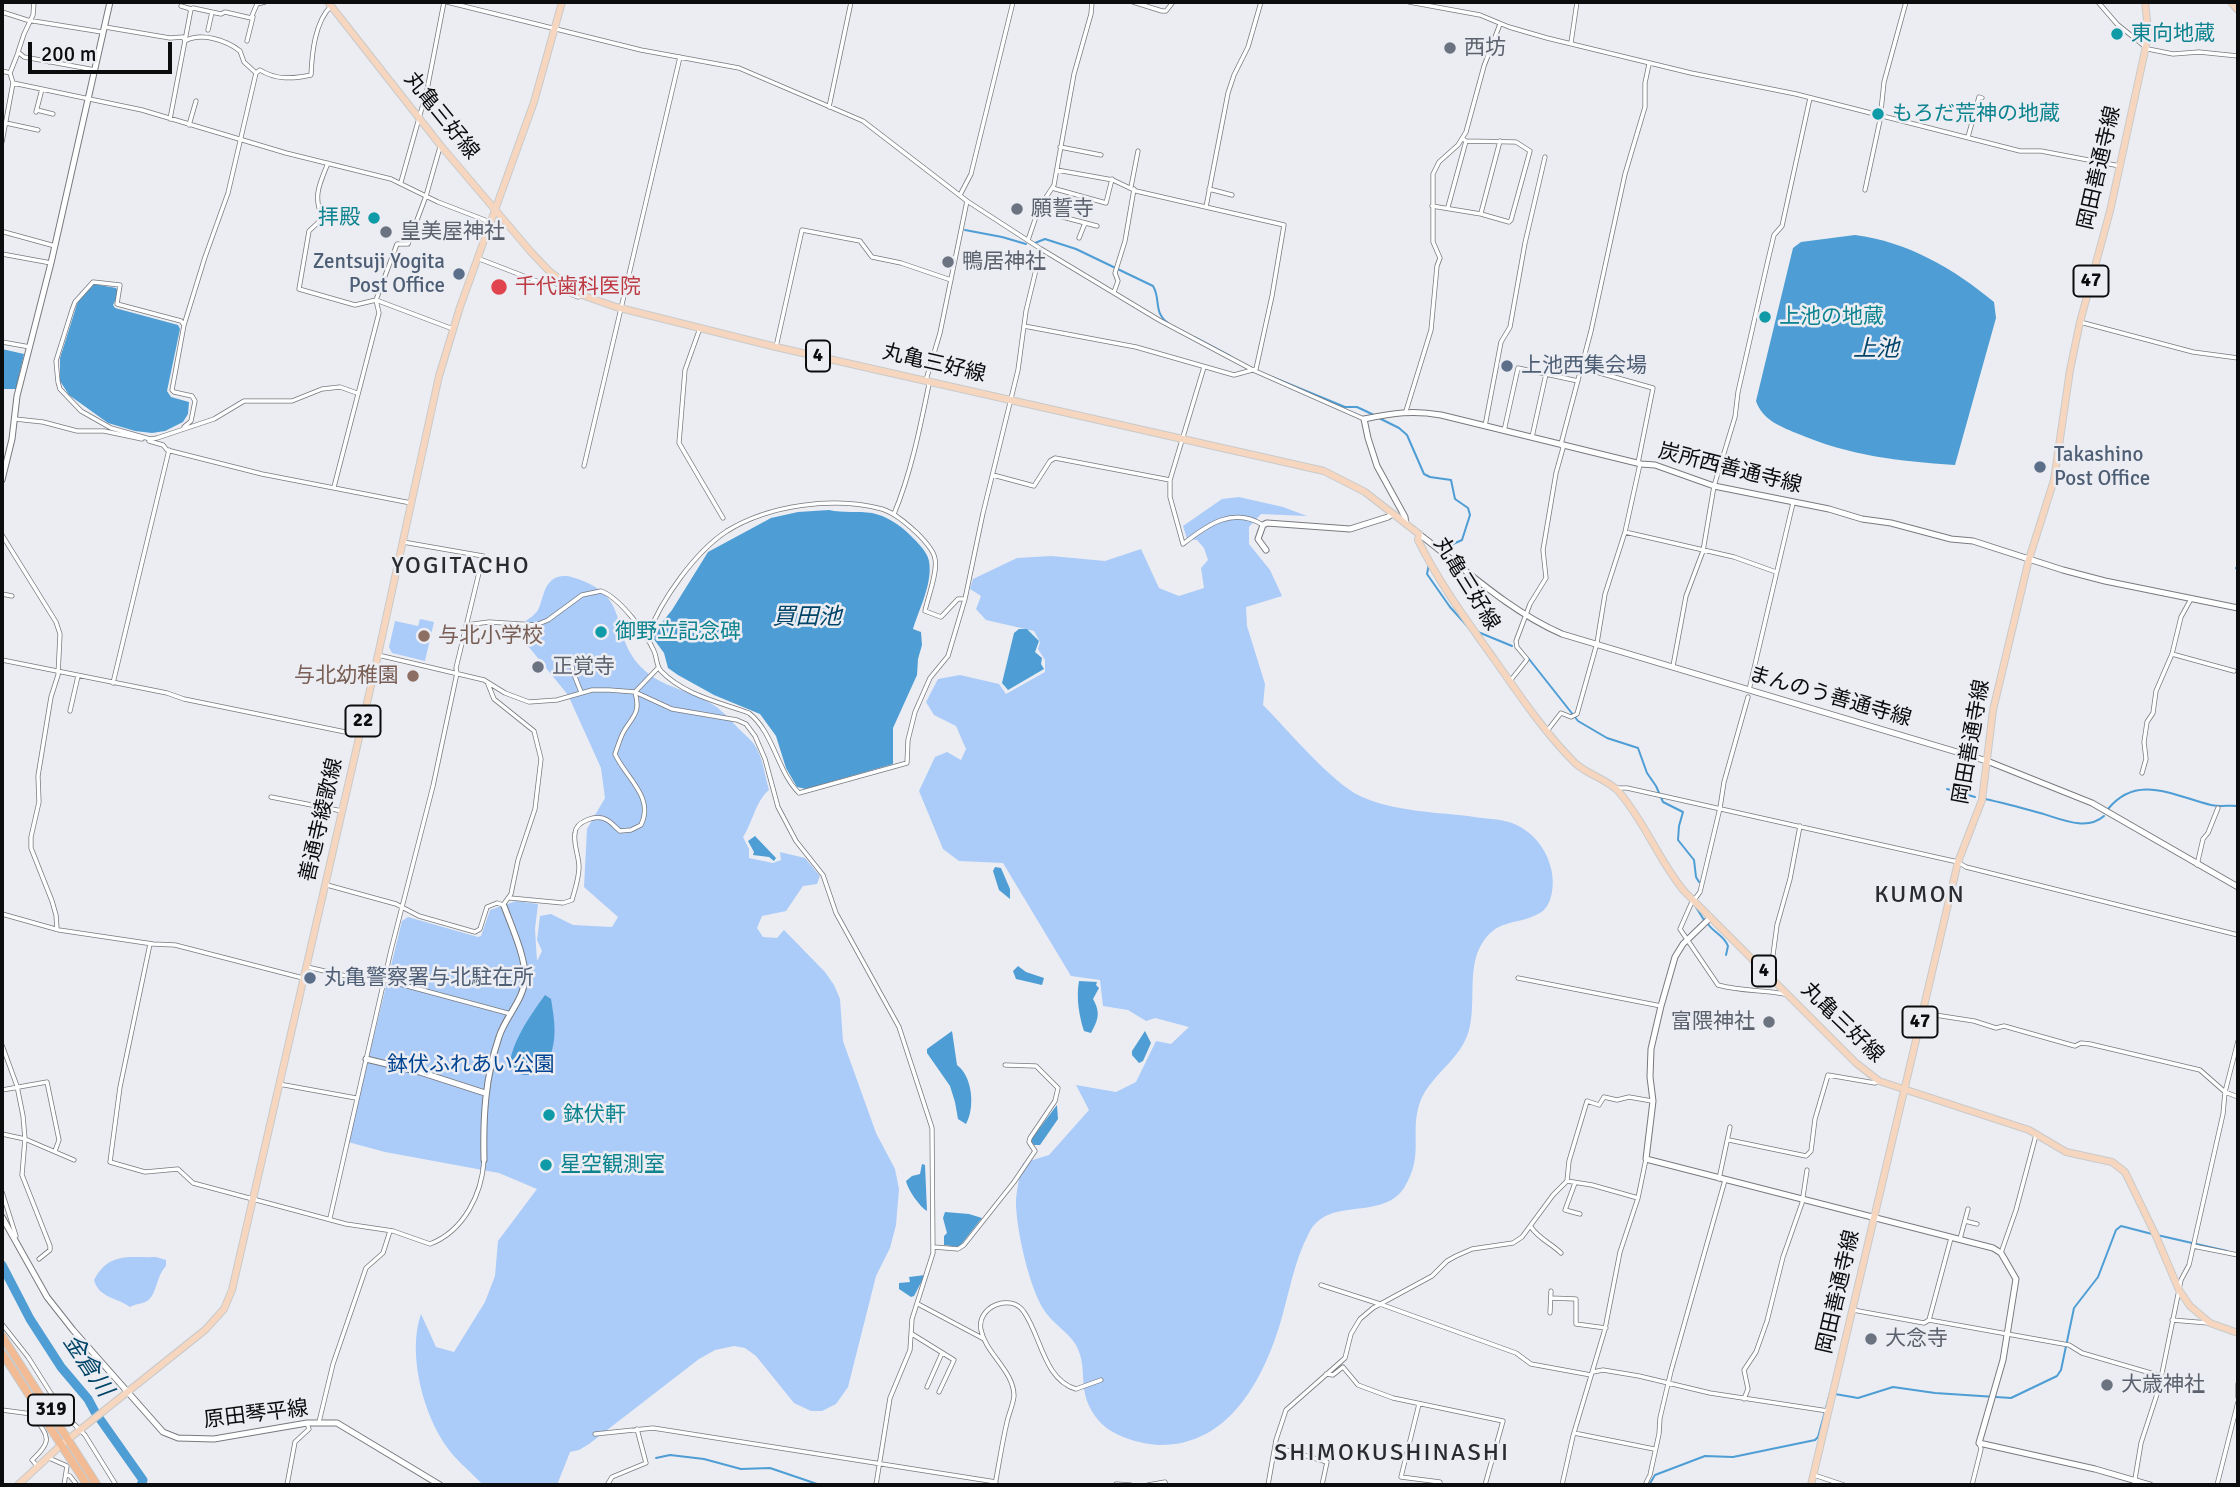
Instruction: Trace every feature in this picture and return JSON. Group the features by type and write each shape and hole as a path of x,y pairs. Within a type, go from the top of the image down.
{"highway":[{"name":"319","path":"2,1336 97,1485"},
{"name":"319","path":"2,1353 87,1485"}],"main road":[{"path":"2,480 10,449 17,397 51,263 110,2"},
{"name":"善通寺綾歌線","path":"18,1485 61,1446 205,1330 224,1309 232,1290 360,736 439,376 477,258 534,102 562,2"},
{"name":"岡田善通寺線","path":"1811,1485 1826,1411 1853,1310 1958,862 1982,800 1993,710 2029,559 2054,480 2080,322 2110,211 2146,46 2148,30 2145,2"},
{"path":"2231,2 2238,10"},
{"name":"丸亀三好線","path":"330,4 440,146 550,272 582,295 620,308 776,347 1324,471 1354,485 1419,534 1418,540 1438,579 1510,681 1547,730 1581,768 1616,788 1627,801 1675,880 1707,921 1766,973 1878,1082 2036,1133 2066,1152 2112,1162 2125,1172 2179,1290 2199,1315 2210,1323 2238,1334"},
{"name":"炭所西善通寺線","path":"1364,419 1406,411 1441,415 1655,465 1714,486 1829,509 1951,539 1973,541 2105,581 2238,608"},
{"path":"1364,419 1377,466 1405,517 1406,524"},
{"path":"1266,550 1258,539 1263,525 1271,522 1350,528 1392,514"},
{"name":"まんのう善通寺線","path":"1419,534 1526,616 1562,634 1987,761 2092,803 2238,887"},
{"path":"484,1160 482,1120 485,1093 498,1038 523,988 524,970 503,905"},
{"path":"1707,921 1688,939 1675,957 1661,1006 1651,1049 1653,1101 1646,1159 1993,1248 2001,1253 2016,1279 2003,1360 1979,1443 2095,1469 2135,1483 2150,1485"},
{"path":"366,1059 420,1072 485,1093"},
{"name":"原田琴平線","path":"2,1217 47,1297 158,1428 170,1436 227,1438 307,1423 337,1423 439,1485"}],"street":[{"path":"2,142 13,83 10,73 31,21 34,2"},
{"path":"247,41 257,4 265,2"},
{"path":"401,182 427,90 446,2 640,50 739,68 873,127 967,201 1113,292 1255,369 1364,419"},
{"path":"829,107 851,2"},
{"path":"960,196 971,174 1013,2"},
{"path":"1028,240 1041,203 1052,188 1057,170 1074,74 1092,2"},
{"path":"1133,2 1166,11 1174,2"},
{"path":"1206,207 1228,93 1248,47 1261,2"},
{"path":"1409,2 1480,15 1547,38 1810,97 2020,151 2041,151 2120,166"},
{"path":"1571,43 1577,2"},
{"path":"1865,190 1881,116 1884,82 1906,2"},
{"path":"2098,2 2117,24 2156,51 2238,56"},
{"path":"183,429 191,421 195,401 192,396 172,390 184,325 228,193 256,74 260,70 279,78 311,75 316,41 322,19 330,4"},
{"path":"181,6 253,17"},
{"path":"170,119 191,9"},
{"path":"2,12 31,21 170,38 198,37 229,44 240,51 244,62 256,74"},
{"path":"208,30 212,12"},
{"path":"1448,208 1471,111 1500,24"},
{"path":"18,52 24,57 96,70"},
{"path":"49,62 52,52"},
{"path":"584,466 680,57"},
{"path":"1510,681 1527,659 1517,647 1516,641 1536,593 1546,578 1543,550 1554,482 1563,448 1561,444 1625,174 1645,107 1649,63"},
{"path":"2,71 10,73"},
{"path":"13,83 120,105 401,182 426,196 490,222"},
{"path":"42,89 36,111 53,114"},
{"path":"1673,666 1686,596 1703,551 1714,486 1735,417 1738,392 1768,260 1774,235 1782,226 1810,97"},
{"path":"1968,137 1978,97"},
{"path":"189,125 196,101"},
{"path":"5,123 38,130"},
{"path":"1406,411 1431,330 1440,258 1433,242 1432,206 1435,167 1464,140 1516,142 1530,151 1511,220 1508,222 1481,214 1432,206"},
{"path":"1481,214 1500,141"},
{"path":"334,487 379,313 376,300 397,244 408,244 426,196 440,146"},
{"path":"1060,147 1101,155"},
{"path":"1113,292 1118,281 1115,273 1125,241 1138,151"},
{"path":"1485,427 1501,342 1510,327 1525,243 1545,157"},
{"path":"328,163 317,195 323,218 309,231 299,289 355,304 376,300 453,329"},
{"path":"1057,170 1112,179 1132,188 1284,225 1255,369"},
{"path":"1052,188 1106,203 1112,179"},
{"path":"1209,189 1233,195"},
{"path":"894,514 907,482 922,422 929,384 926,380 940,333 967,201"},
{"path":"1041,203 1050,207 1055,215 1097,226"},
{"path":"1079,238 1085,223"},
{"path":"776,347 802,230 860,241 872,257 901,263 951,281"},
{"path":"4,232 55,246"},
{"path":"466,625 489,622 536,625 548,620 583,594 598,591 608,594 618,601 647,636 658,668 683,688 749,713 755,718 795,790 802,793 906,763 915,712 930,678 948,656 954,641 1012,400 1024,326 1041,249"},
{"path":"2,254 51,263"},
{"path":"477,258 578,297 582,295"},
{"path":"184,325 181,321 117,304 120,285 93,282 75,302 56,360 60,389 81,411 102,424 150,439 214,419 244,401 292,401 322,389 340,387 357,393"},
{"path":"2080,322 2193,352 2238,358"},
{"path":"1024,326 1136,347 1234,374 1255,369"},
{"path":"700,328 685,370 679,443 723,518"},
{"path":"2,342 30,348"},
{"path":"1203,367 1170,480 1170,497 1183,544 1228,517 1245,516 1263,525"},
{"path":"1504,431 1518,368 1578,381"},
{"path":"1547,730 1561,713 1571,717 1577,713 1597,643 1605,594 1625,532 1653,388 1581,368"},
{"path":"1532,438 1546,374"},
{"path":"14,419 43,422 77,431 116,433 261,474 411,503"},
{"path":"2,447 10,449"},
{"path":"113,683 169,450"},
{"path":"993,475 1034,486 1050,461 1055,458 1170,480"},
{"path":"1749,690 1793,503"},
{"path":"647,636 652,623 689,566 712,543 754,518 811,505 856,505 883,509 894,514 919,536 934,555 935,566 925,611 941,617 958,599 965,598"},
{"path":"1625,532 1734,557 1776,572"},
{"path":"2,535 56,622 60,634 58,672 51,697 38,776 39,802 30,848 52,901 57,929"},
{"path":"330,1218 356,1098 436,772 456,668 483,556 403,542"},
{"path":"2,594 12,596"},
{"path":"2142,773 2146,759 2147,723 2160,680 2172,654 2181,617 2191,598"},
{"path":"2172,654 2234,671"},
{"path":"378,655 487,682 505,693 529,702 556,700 582,692 635,692 672,709 737,720 746,724 755,736 765,759 778,807 796,841 824,875 836,913 883,995 905,1042 932,1128 933,1247 930,1268 912,1320 910,1350 890,1398 876,1485"},
{"path":"2,660 360,736"},
{"path":"571,660 582,692"},
{"path":"635,692 658,668"},
{"path":"70,711 78,676"},
{"path":"324,885 403,906 419,916 475,932 480,929 487,907 497,903 503,905 510,898 518,860 535,809 541,759 534,731 494,699 487,682"},
{"path":"510,898 563,903 572,900 579,876 574,835 576,828 582,822 601,818 620,831 641,825 646,811 638,787 630,773 622,768 615,754 625,729 635,716 635,692"},
{"path":"1748,697 1724,782 1703,883 1680,929 1718,985 1736,990 1756,989 1788,995"},
{"path":"1616,788 1720,808 1958,862 1966,867 2238,934"},
{"path":"271,797 342,811"},
{"path":"2197,865 2201,845 2218,808"},
{"path":"1766,973 1773,955 1777,925 1800,827"},
{"path":"2,914 57,929 150,944 175,945 303,978"},
{"path":"150,944 120,1087 110,1162 145,1172 178,1169 193,1183 346,1224 390,1231 430,1244 471,1210 477,1197 484,1160"},
{"path":"305,967 381,984 385,980"},
{"path":"1518,978 1661,1006"},
{"path":"385,980 510,1014"},
{"path":"1922,1013 1974,1021 1996,1028 2004,1026 2075,1046 2081,1043 2090,1044 2200,1070 2225,1092 2238,1097"},
{"path":"2135,1483 2141,1443 2161,1376 2179,1290 2193,1246 2238,1041"},
{"path":"2,1045 18,1088 25,1139 22,1175 50,1250 39,1259"},
{"path":"933,1247 958,1249 964,1245 1035,1151 1029,1142 1030,1138 1057,1097 1058,1088 1036,1066 1005,1065"},
{"path":"1729,1140 1806,1156 1811,1151 1815,1119 1828,1075 1878,1082"},
{"path":"2,1090 47,1082 59,1140 55,1151"},
{"path":"279,1084 356,1098"},
{"path":"1268,1485 1276,1440 1286,1410 1345,1357 1351,1334 1360,1319 1380,1304 1432,1276 1447,1261 1472,1249 1513,1243 1522,1237 1553,1195 1567,1181 1569,1161 1587,1101 1599,1105 1604,1097 1617,1100 1629,1097 1653,1101"},
{"path":"1646,1485 1669,1382 1722,1179 1730,1127"},
{"path":"2001,1253 2036,1133"},
{"path":"2,1134 25,1139 74,1160"},
{"path":"1562,1485 1574,1433 1606,1328 1620,1252 1638,1198 1646,1159"},
{"path":"1744,1399 1748,1389 1744,1370 1756,1352 1767,1321 1783,1256 1802,1199 1807,1170"},
{"path":"1567,1181 1638,1198"},
{"path":"1575,1183 1565,1210 1580,1214"},
{"path":"2,1192 20,1251"},
{"path":"1960,1240 1968,1209"},
{"path":"1965,1221 1977,1224"},
{"path":"1531,1227 1540,1239 1561,1253"},
{"path":"319,1422 333,1364 366,1268 383,1253 390,1231"},
{"path":"1853,1310 1924,1324 1929,1320 1951,1237"},
{"path":"2193,1246 2238,1255"},
{"path":"1321,1285 1516,1353 1531,1364 1592,1374 1603,1370 1744,1399 1826,1411"},
{"path":"1550,1313 1551,1291"},
{"path":"1551,1298 1563,1301 1577,1299 1574,1308 1576,1324 1606,1328"},
{"path":"596,1434 653,1428 995,1484 1007,1420 1014,1400 1007,1375 980,1328 985,1313 1002,1302 1012,1302 1024,1312 1059,1381 1076,1389 1101,1380"},
{"path":"918,1304 984,1339"},
{"path":"1929,1320 2068,1345 2082,1353 2161,1376"},
{"path":"2172,1320 2210,1323"},
{"path":"2,1324 28,1357 64,1414 83,1430 116,1485"},
{"path":"1578,1330 1580,1324"},
{"path":"912,1334 954,1360 939,1392"},
{"path":"927,1387 942,1353"},
{"path":"1326,1374 1333,1375 1343,1367 1358,1385 1393,1398 1503,1421 1485,1485"},
{"path":"2217,1485 2238,1400 2238,1384"},
{"path":"1419,1404 1401,1477 1440,1482 1440,1485"},
{"path":"2,1410 32,1414 41,1426 47,1440 45,1448 32,1460 37,1466"},
{"path":"287,1485 295,1443 309,1429 307,1423"},
{"path":"607,1485 612,1477 646,1463 637,1428"},
{"path":"1574,1433 1654,1449"},
{"path":"1972,1485 1981,1450 1979,1443"},
{"path":"1276,1447 1327,1462 1322,1485"},
{"path":"48,1457 67,1466 64,1485"},
{"path":"67,1475 77,1485"},
{"path":"1814,1475 1844,1485"},
{"path":"1148,1485 1165,1482 1166,1485"},
{"path":"1116,1483 1131,1485"}],"green space":[{"path":"1239,497 1283,507 1307,516 1261,514 1249,527 1249,544 1270,570 1282,596 1246,607 1247,626 1265,684 1263,705 1323,767 1360,796 1402,808 1503,821 1525,830 1536,840 1548,858 1553,884 1551,898 1545,909 1492,931 1479,949 1474,968 1469,1030 1460,1050 1431,1083 1420,1102 1414,1165 1404,1188 1394,1198 1382,1204 1341,1211 1318,1222 1309,1233 1299,1255 1280,1324 1263,1368 1239,1407 1204,1435 1183,1442 1159,1445 1119,1435 1099,1421 1091,1410 1084,1391 1082,1364 1076,1345 1046,1313 1034,1290 1021,1241 1016,1199 1023,1163 1049,1155 1089,1110 1076,1085 1116,1092 1136,1082 1156,1041 1171,1044 1189,1027 1155,1018 1146,1021 1128,1010 1103,1006 1100,980 1071,976 1003,863 959,861 943,849 919,791 935,757 947,752 961,760 966,749 956,726 934,715 926,702 938,679 960,675 999,684 1006,694 1045,672 1045,660 1038,649 1040,642 1034,631 986,620 976,609 981,596 970,589 973,579 1017,558 1051,556 1105,561 1141,549 1159,588 1179,596 1204,588 1201,568 1208,560 1204,548 1197,540 1187,539 1183,526 1222,499"},
{"name":"鉢伏ふれあい公園","path":"568,576 589,584 612,603 631,653 647,673 716,707 757,749 769,790 760,800 743,837 749,849 749,858 773,863 781,860 780,852 805,858 820,876 817,884 803,886 786,911 762,916 757,928 763,937 777,938 784,930 834,985 840,999 843,1041 876,1133 895,1169 899,1189 896,1225 890,1248 876,1276 848,1387 836,1404 822,1411 811,1411 794,1403 756,1356 745,1348 734,1346 715,1350 699,1359 589,1444 570,1452 557,1485 483,1485 449,1450 432,1420 420,1384 417,1330 421,1314 436,1347 454,1352 485,1302 495,1276 498,1241 537,1189 499,1173 385,1152 348,1142 402,921 408,917 478,937 481,936 490,910 516,901 538,904 535,929 537,961 542,951 537,940 540,916 551,914 573,925 612,927 618,917 584,887 587,829 605,798 601,768 568,695 519,635 523,624 538,610 549,583 558,577"},
{"path":"420,619 434,622 425,661 392,653 389,647 395,621 418,626"},
{"path":"128,1257 156,1257 166,1260 166,1266 153,1294 145,1302 130,1307 104,1294 96,1286 94,1280 100,1271 113,1261"}],"water":[{"name":"上池","path":"1855,235 1875,238 1929,258 1994,302 1996,318 1955,465 1894,459 1816,441 1777,425 1762,413 1756,401 1793,248 1801,242"},
{"path":"94,284 116,288 119,293 113,305 115,308 178,325 180,329 167,391 171,397 189,402 188,414 183,422 165,431 135,431 108,423 69,395 60,381 60,358 79,298"},
{"path":"2,349 24,354 16,389 2,389"},
{"name":"買田池","path":"829,510 872,513 898,524 926,554 930,569 925,596 913,629 921,632 922,645 917,675 893,728 893,764 806,789 797,787 786,768 776,736 760,714 714,695 668,668 664,653 653,638 708,552 771,518 798,512"},
{"path":"1019,629 1027,629 1039,641 1035,652 1042,658 1044,669 1008,690 1002,683 1014,633"},
{"path":"755,836 776,858 774,861 769,857 753,855 748,841"},
{"path":"995,867 1001,868 1010,889 1010,899 999,890 993,871"},
{"path":"1018,966 1044,978 1042,985 1016,979 1013,971"},
{"path":"1079,981 1097,982 1099,988 1093,999 1098,1016 1091,1033 1084,1031 1081,1019"},
{"path":"545,995 551,999 553,1010 555,1030 552,1049 537,1075 523,1075 509,1069 513,1049"},
{"path":"952,1031 957,1065 966,1077 971,1093 971,1110 966,1124 958,1119 950,1086 927,1053 927,1049"},
{"path":"1145,1031 1151,1043 1143,1061 1139,1063 1132,1051"},
{"path":"1057,1105 1058,1119 1040,1145 1034,1145 1032,1138"},
{"path":"922,1164 925,1165 927,1211 915,1198 906,1181 920,1174"},
{"path":"945,1212 982,1218 959,1247 944,1245 944,1236 947,1233 943,1218"},
{"path":"925,1275 914,1296 911,1297 899,1289 899,1283 910,1282 909,1277"}],"waterway":[{"path":"965,230 1026,244"},
{"path":"1035,243 1045,239 1076,249 1153,286 1160,314 1168,323"},
{"path":"1194,337 1230,356"},
{"path":"1272,377 1345,407 1357,407 1374,415"},
{"path":"1379,418 1407,435 1424,474 1451,480 1455,499 1468,508 1470,515 1462,540 1442,549"},
{"path":"1429,564 1427,574 1450,607 1469,628"},
{"path":"1478,632 1512,646"},
{"path":"1529,659 1578,721 1607,738 1638,748 1647,773 1663,802 1683,812 1678,840 1694,860 1699,882"},
{"path":"1947,789 1975,797"},
{"path":"2108,809 2119,798 2144,790 2170,793 2211,805 2238,806"},
{"path":"1985,799 2072,822 2089,823 2104,816"},
{"path":"1694,904 1704,920"},
{"path":"1708,924 1726,942 1726,955"},
{"path":"1835,1394 1858,1398 1893,1387 2011,1398 2057,1376 2061,1370 2074,1308 2098,1277 2116,1230 2121,1226 2152,1234"},
{"path":"2157,1235 2227,1251"},
{"name":"金倉川","path":"2,1265 30,1319 61,1367 88,1399 143,1480 141,1485"},
{"path":"1649,1485 1655,1475 1705,1456 1733,1457 1815,1440 1830,1393"},
{"path":"656,1458 670,1455 704,1459 741,1469 770,1468 820,1485"}],"place":[{"name":"東向地蔵","path":"2117,34"},
{"name":"西坊","path":"1450,48"},
{"name":"もろだ荒神の地蔵","path":"1878,114"},
{"name":"願誓寺","path":"1017,209"},
{"name":"拝殿","path":"374,218"},
{"name":"皇美屋神社","path":"386,232"},
{"name":"鴨居神社","path":"948,262"},
{"name":"Zentsuji Yogita Post Office","path":"459,274"},
{"name":"千代歯科医院","path":"499,287"},
{"name":"上池の地蔵","path":"1765,317"},
{"name":"上池西集会場","path":"1507,366"},
{"name":"Takashino Post Office","path":"2040,467"},
{"name":"御野立記念碑","path":"601,632"},
{"name":"与北小学校","path":"424,636"},
{"name":"正覚寺","path":"538,667"},
{"name":"与北幼稚園","path":"413,676"},
{"name":"丸亀警察署与北駐在所","path":"310,978"},
{"name":"富隈神社","path":"1769,1022"},
{"name":"鉢伏軒","path":"549,1115"},
{"name":"星空観測室","path":"546,1165"},
{"name":"大念寺","path":"1871,1339"},
{"name":"大歳神社","path":"2107,1385"}],"district":[{"name":"YOGITACHO","path":"461,567"},
{"name":"KUMON","path":"1920,896"},
{"name":"SHIMOKUSHINASHI","path":"1392,1454"}]}
